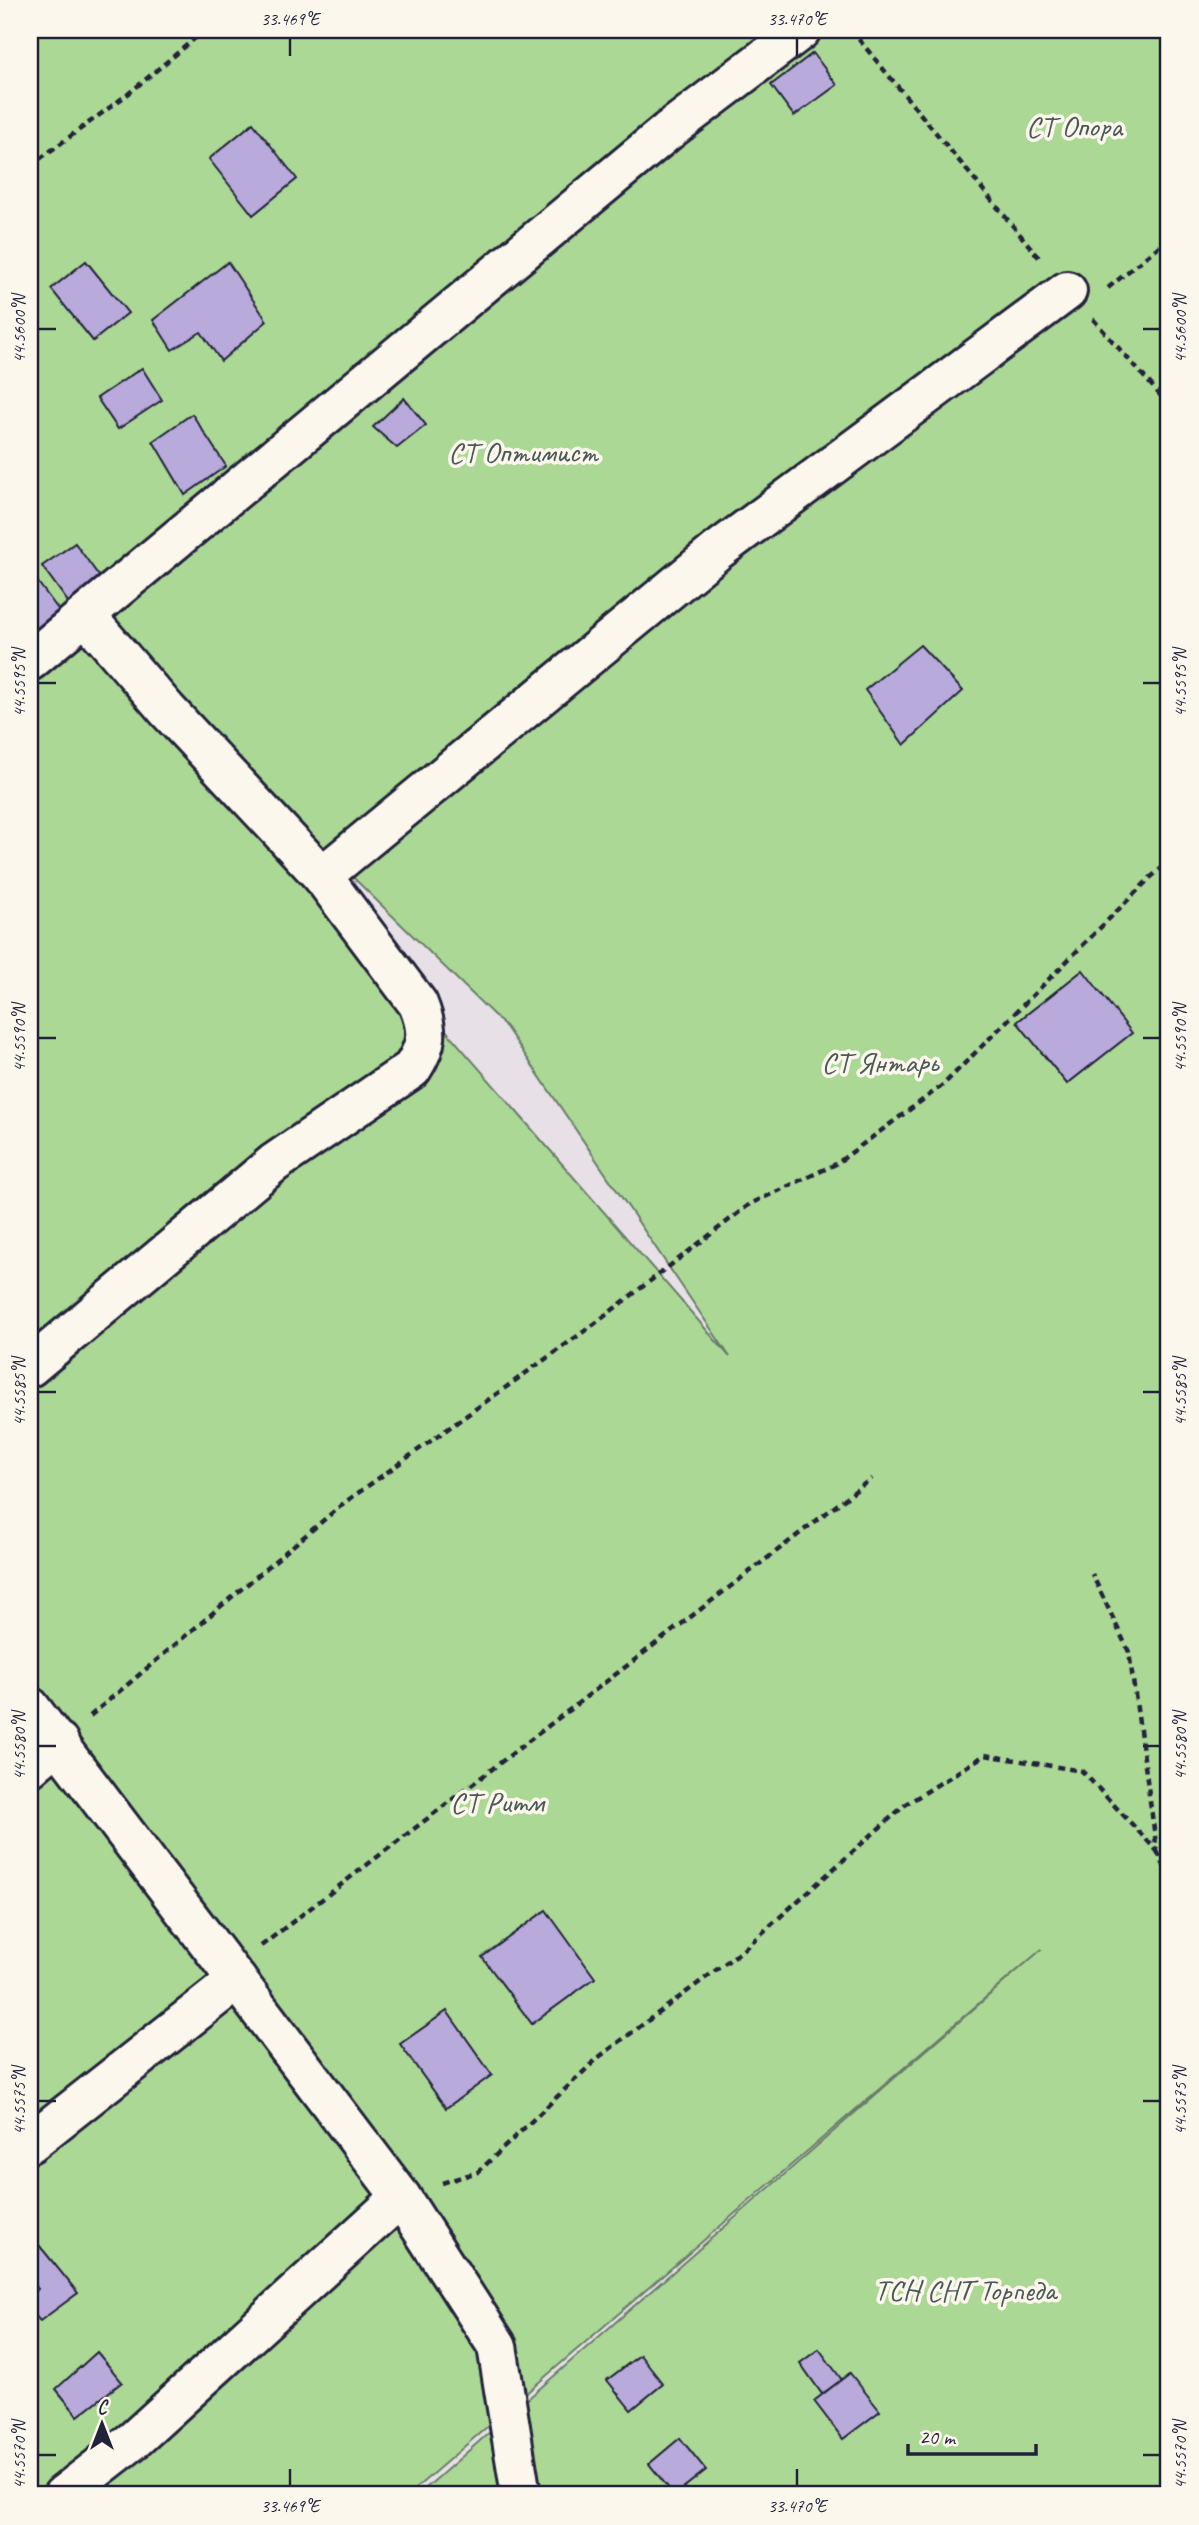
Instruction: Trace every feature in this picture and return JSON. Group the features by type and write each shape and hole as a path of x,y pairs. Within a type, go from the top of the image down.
{"street":[{"path":"30,661 668,131 801,30"},
{"path":"322,876 718,551 1075,300"},
{"path":"30,1367 274,1163 412,1069 422,1054 427,1038 425,1020 418,1004 322,876 167,710 86,616"},
{"path":"30,1706 401,2197 496,2346 522,2495"},
{"path":"30,1767 59,1742"},
{"path":"30,2143 233,1975"},
{"path":"63,2495 135,2439 401,2197"}],"path":[{"path":"30,166 128,94 205,30"},
{"path":"851,30 1075,300 1169,405"},
{"path":"1075,300 1169,238"},
{"path":"59,1742 344,1503 593,1325 750,1204 836,1164 943,1085 1169,862"},
{"path":"233,1975 872,1478"},
{"path":"1092,1574 1129,1651 1157,1851"},
{"path":"401,2197 478,2172 599,2057 743,1950 905,1805 985,1755 1082,1771 1157,1851 1169,1876"}],"green space":[{"path":"30,30 1169,30 1169,2495 418,2495 1042,1949 408,2495 30,2495","holes":["95,625 506,1027 730,1357 94,626"]}],"building":[{"path":"813,53 837,85 794,116 771,85"},
{"path":"253,123 297,179 253,215 209,159"},
{"path":"86,261 128,313 93,341 51,289"},
{"path":"228,262 267,321 221,361 201,332 172,350 153,320"},
{"path":"142,368 162,400 118,429 97,398"},
{"path":"404,398 426,425 397,448 373,427"},
{"path":"192,414 226,466 185,495 153,441"},
{"path":"75,543 104,583 71,606 42,566"},
{"path":"37,581 60,612 32,632 30,586"},
{"path":"920,645 963,691 904,745 865,690"},
{"path":"1083,970 1132,1033 1067,1084 1017,1022"},
{"path":"546,1910 595,1978 532,2024 482,1957"},
{"path":"447,2011 492,2075 446,2108 400,2044"},
{"path":"39,2245 78,2293 40,2321 30,2310 30,2297 38,2289 30,2279 30,2253"},
{"path":"819,2349 842,2380 822,2394 800,2363"},
{"path":"97,2352 122,2382 78,2416 56,2389"},
{"path":"640,2355 663,2384 631,2410 607,2380"},
{"path":"850,2373 880,2411 843,2439 814,2401"},
{"path":"680,2438 706,2470 674,2495 649,2464"}],"park label":[{"name":"СТ Опора","path":"1074,126"},
{"name":"СТ Оптимист","path":"523,452"},
{"name":"СТ Янтарь","path":"880,1062"},
{"name":"СТ Ритм","path":"497,1802"},
{"name":"ТСН СНТ Торпеда","path":"965,2290"}]}
